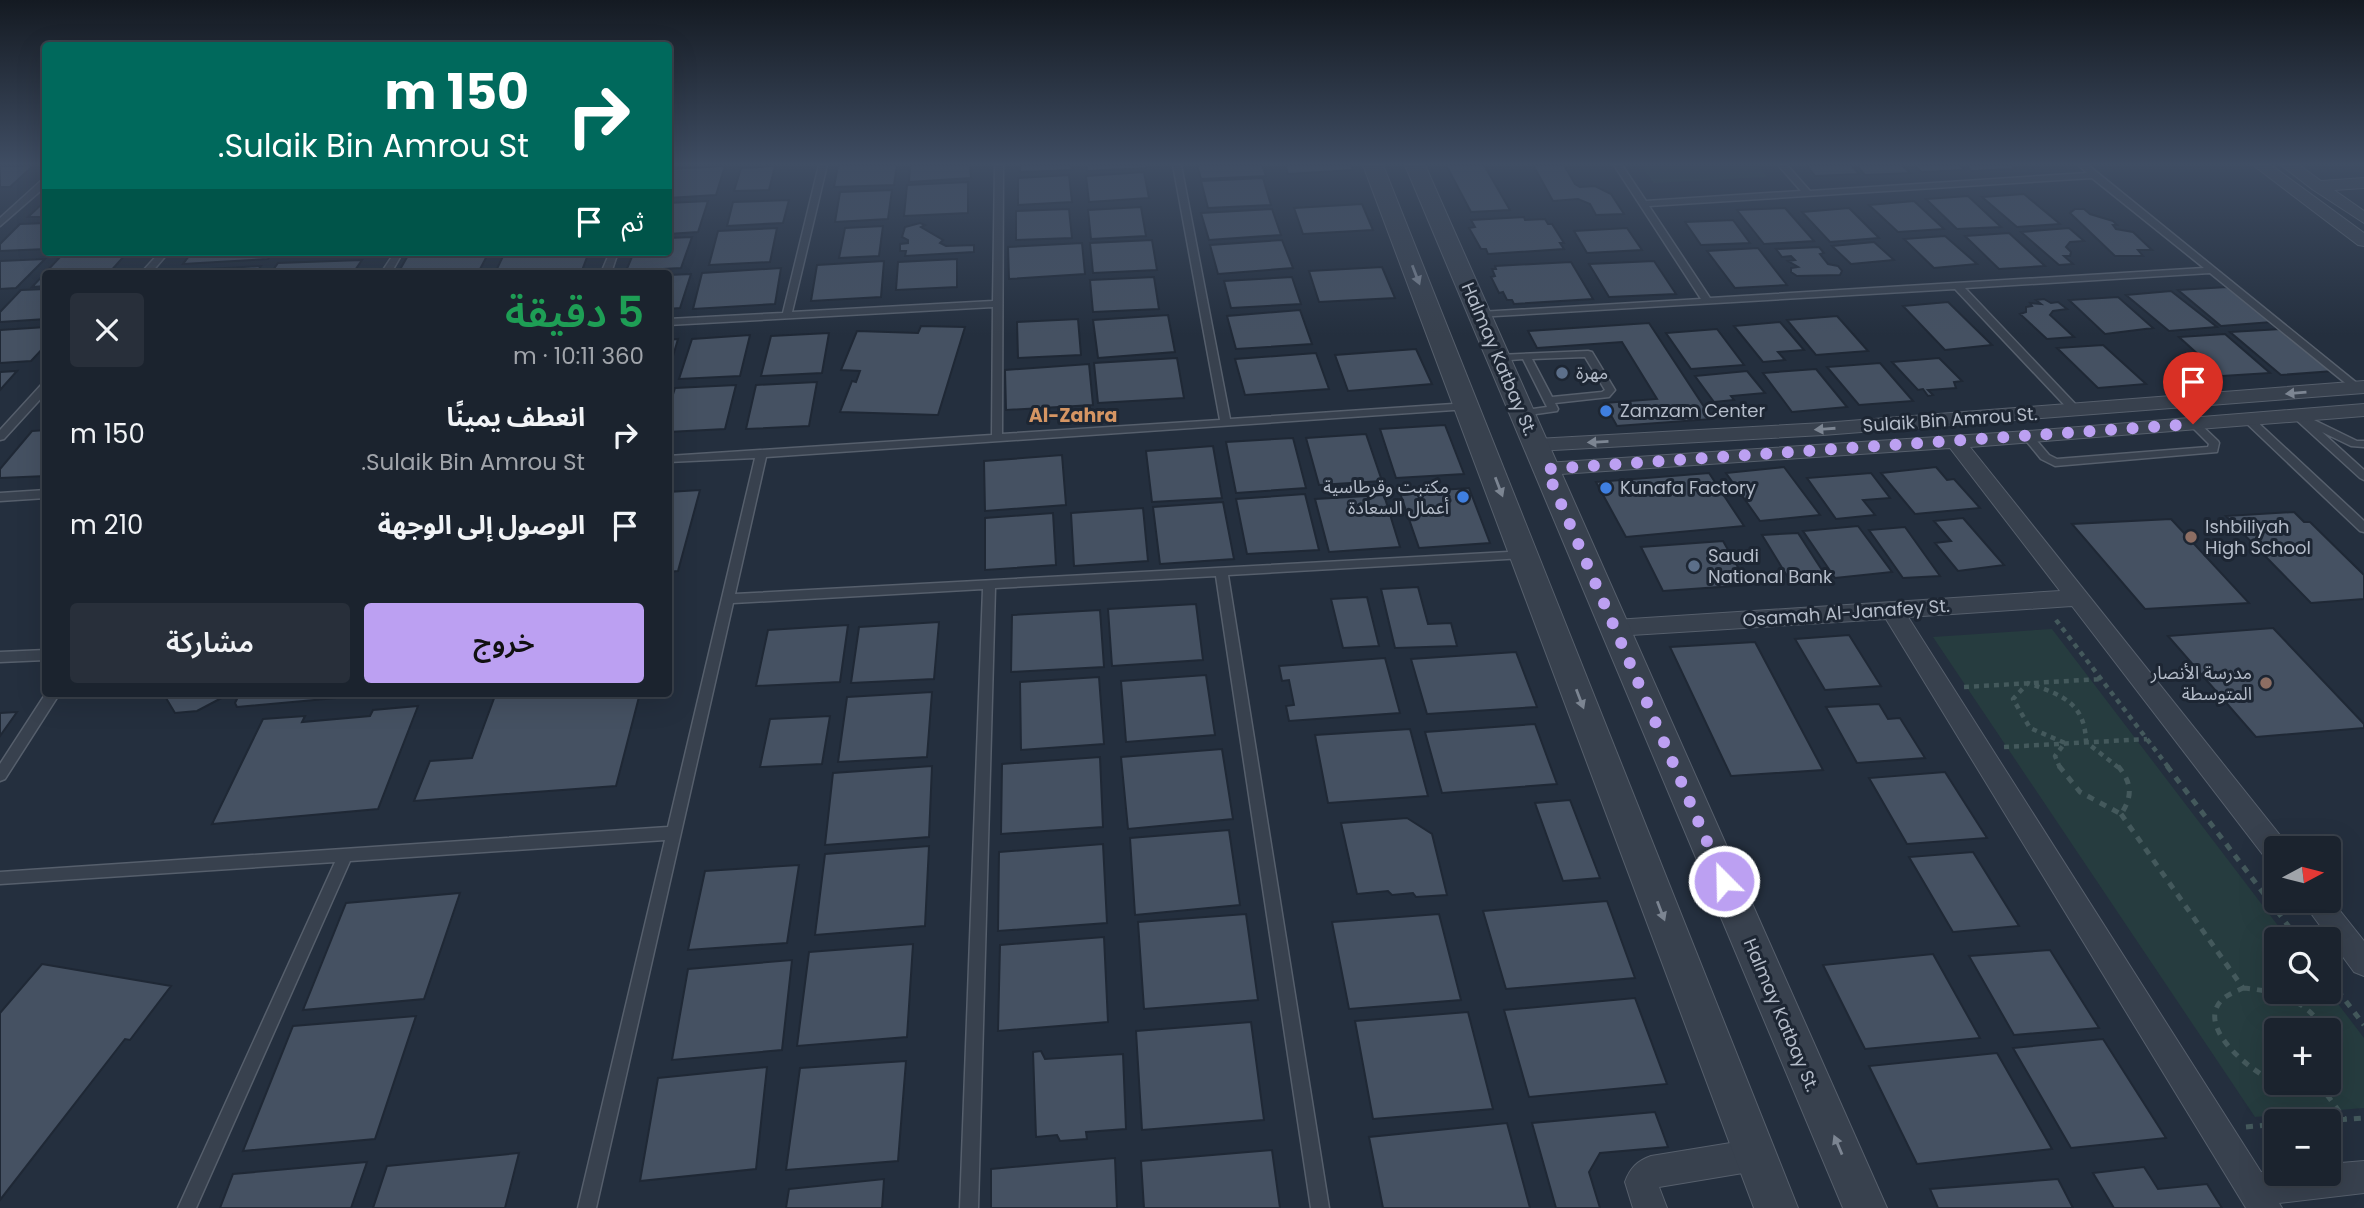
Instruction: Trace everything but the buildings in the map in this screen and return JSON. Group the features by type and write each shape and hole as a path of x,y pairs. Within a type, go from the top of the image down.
{"street":[{"path":"1395,221 1776,1208"},
{"name":"Halmay Katbay St.","path":"1439,221 1480,315 1524,382 1541,457 1865,1208"},
{"path":"2337,221 2364,241"},
{"name":"Sulaik Bin Amrou St.","path":"1541,457 2361,387"},
{"path":"2129,406 2125,412 2130,420 2154,427"},
{"name":"Sulaik Bin Amrou St.","path":"1541,457 2028,437 2364,410"},
{"path":"2042,414 2055,419 2062,427 2057,434"},
{"path":"1955,441 2264,836"},
{"name":"Osamah Al-Janafey St.","path":"1615,628 2078,598"},
{"path":"1892,610 2260,1198 2364,1177"},
{"path":"2326,914 2364,963"},
{"path":"1650,1208 1641,1182 1651,1172 1755,1155"}],"lane":[{"path":"787,315 810,221"},
{"path":"997,438 999,221"},
{"path":"1188,221 1226,422"},
{"path":"1654,221 1707,301"},
{"path":"2152,221 2361,387"},
{"path":"149,270 161,256"},
{"path":"1480,315 2212,270"},
{"path":"1958,286 2076,411"},
{"path":"672,322 998,304"},
{"path":"1588,354 1610,390 1605,395 1524,382 1588,354"},
{"path":"0,437 42,390"},
{"path":"672,459 1468,406"},
{"path":"2297,415 2356,444 2364,444"},
{"path":"2297,415 2364,476"},
{"path":"2248,419 2364,528"},
{"path":"2028,437 2045,457 2055,463 2213,450 2214,443 2193,424"},
{"path":"587,1208 761,454"},
{"path":"0,497 42,494"},
{"path":"727,599 1524,554"},
{"path":"1221,571 1320,1208"},
{"path":"969,1208 989,584"},
{"path":"0,657 42,655"},
{"path":"0,775 50,697"},
{"path":"0,878 673,834"},
{"path":"187,1208 345,855"}],"path":[{"path":"2043,621 2056,620 2289,927"},
{"path":"1963,697 1956,687 2101,679"},
{"path":"2028,683 2071,701 2083,716 2087,727 2086,742"},
{"path":"2028,683 2013,699 2030,729 2064,743"},
{"path":"2004,759 1996,747 2147,739"},
{"path":"2086,742 2112,757 2132,785 2130,804 2121,814"},
{"path":"2064,743 2055,755 2062,776 2079,792 2121,814 2243,988"},
{"path":"2264,1077 2244,1064 2219,1030 2216,1014 2219,1001 2228,992 2243,988 2262,989 2284,996 2306,1008 2325,1024 2344,1051"},
{"path":"2341,995 2364,1025"},
{"path":"2341,1089 2348,1076"},
{"path":"2303,1095 2327,1095 2344,1119"},
{"path":"2238,1115 2245,1127 2264,1125"},
{"path":"2341,1119 2364,1118"}],"green space":[{"path":"2052,629 2264,907 2264,914 2269,914 2279,927 2264,927 2264,1004 2338,1004 2364,1038 2364,1108 2264,1109 2264,1116 2255,1117 1933,637"}],"place":[{"name":"مهرة","path":"1562,373"},
{"name":"Zamzam Center","path":"1606,411"},
{"name":"Kunafa Factory","path":"1606,488"},
{"name":"مكتبت وقرطاسية أعمال السعادة","path":"1463,497"},
{"name":"Ishbiliyah High School","path":"2191,537"},
{"name":"Saudi National Bank","path":"1694,566"},
{"name":"مدرسة الأنصار المتوسطة","path":"2266,683"}],"district":[{"name":"Al-Zahra","path":"1073,415"}],"route":[{"path":"1724,881 1546,469 2193,424"}]}
